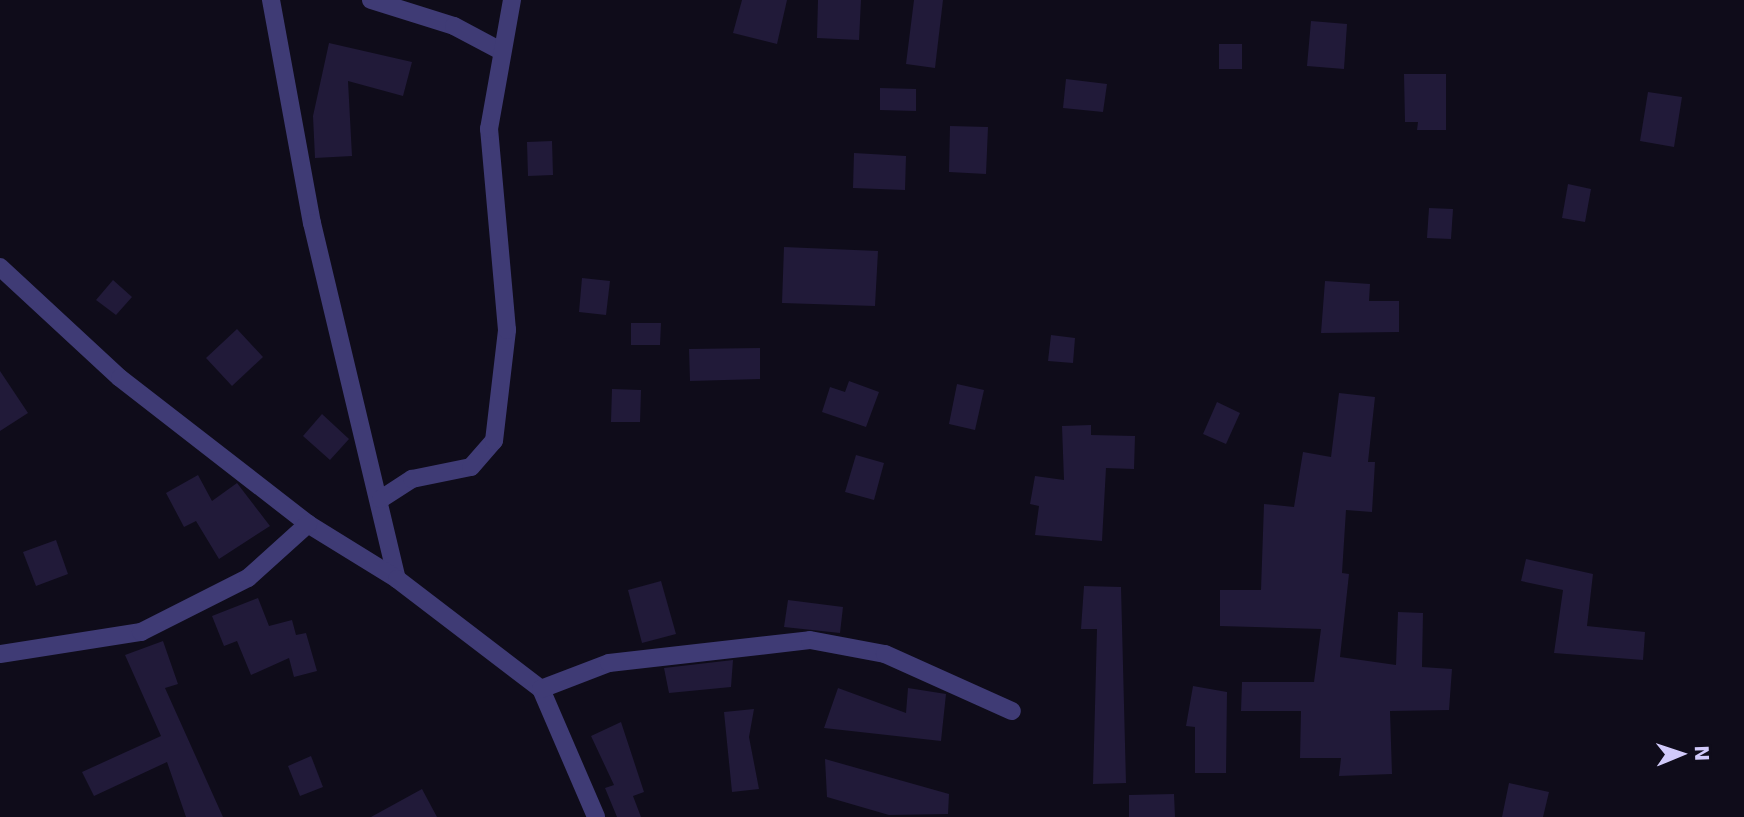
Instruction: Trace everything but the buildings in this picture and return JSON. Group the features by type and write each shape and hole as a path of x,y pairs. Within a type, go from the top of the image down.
{"street":[{"path":"271,0 312,223 381,499 397,579"},
{"path":"371,0 454,26 501,51"},
{"path":"381,499 412,480 471,467 494,441 507,330 489,129 512,0"},
{"path":"0,267 120,378 308,524 397,579 541,689 596,817"},
{"path":"0,654 141,632 248,578 308,524"},
{"path":"541,689 609,663 810,640 886,654 1012,711"}]}
